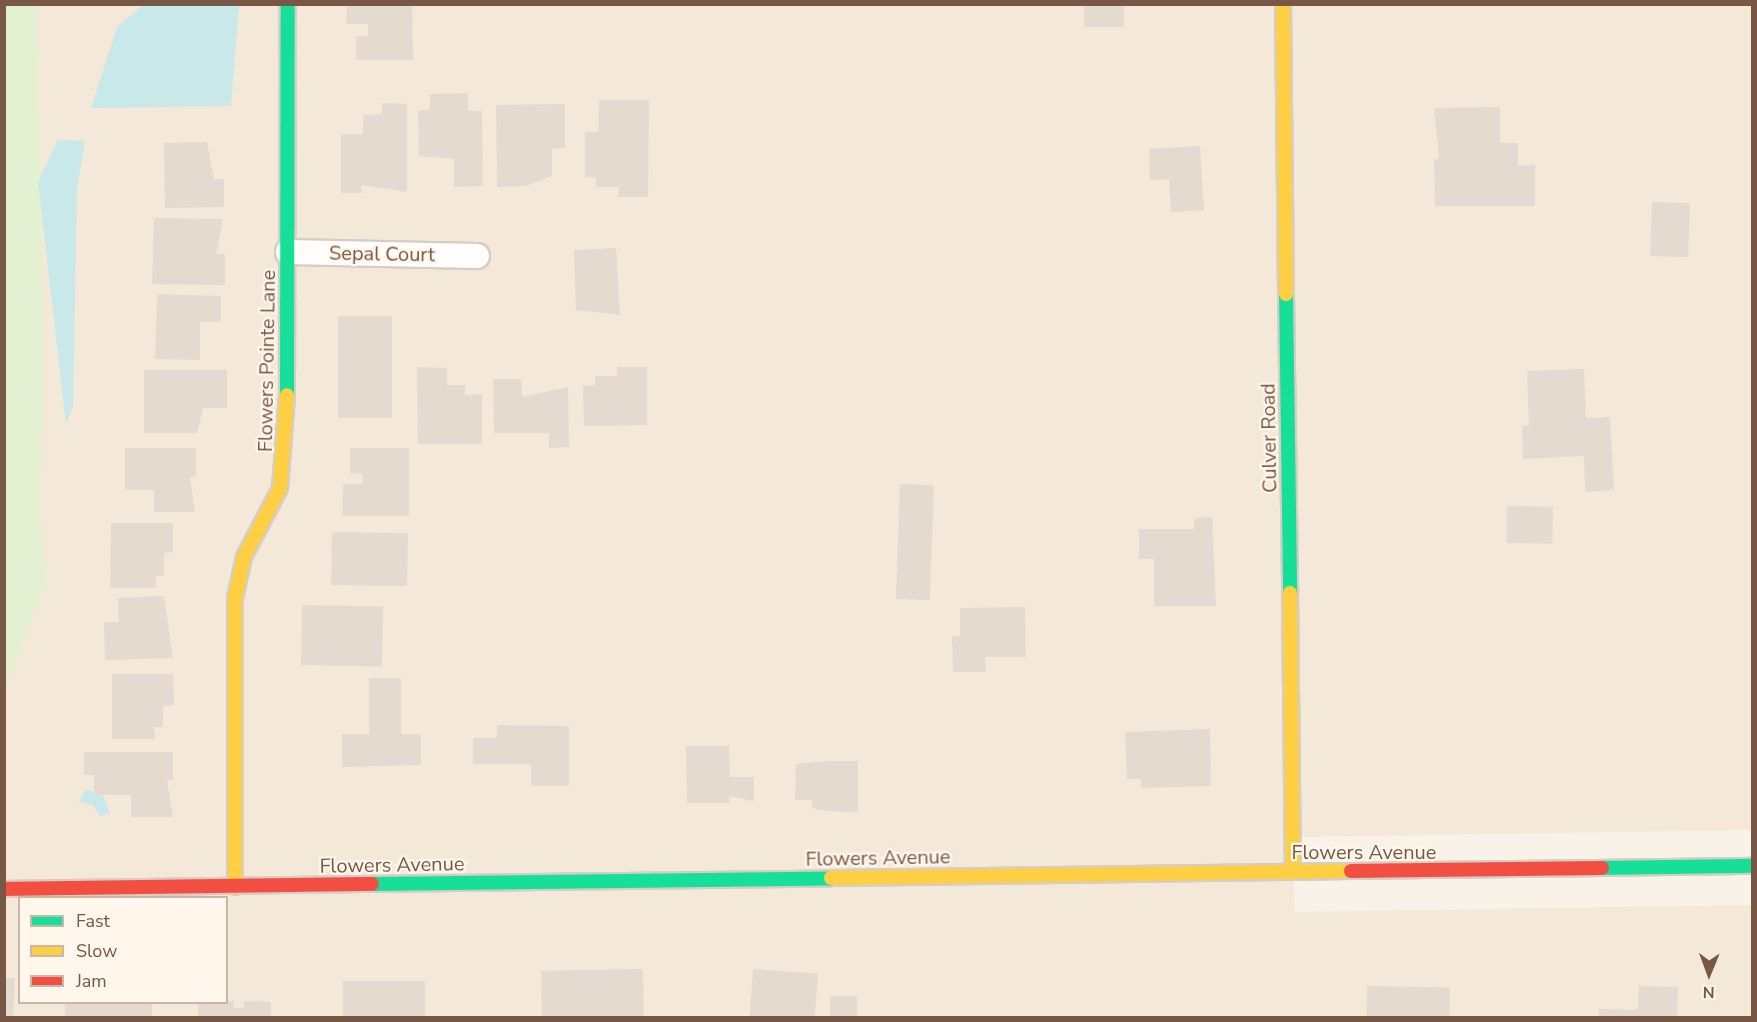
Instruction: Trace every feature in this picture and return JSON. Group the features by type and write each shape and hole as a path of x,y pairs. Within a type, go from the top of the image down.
{"street":[{"name":"Flowers Pointe Lane","path":"235,887 235,598 243,557 280,488 287,450 288,4"},
{"name":"Culver Road","path":"1283,4 1293,872"},
{"name":"Sepal Court","path":"288,252 477,256"},
{"name":"Flowers Avenue","path":"4,889 1752,866"}],"shaded area":[{"path":"5,5 1752,5 1752,830 1293,837 1295,912 1752,905 1752,1017 5,1018"}],"green space":[{"path":"4,5 37,5 44,383 39,508 47,579 5,689"}],"water":[{"path":"145,4 239,5 231,106 91,108 117,27"},
{"path":"58,140 85,141 77,188 73,407 66,424 38,182"},
{"path":"86,789 104,797 110,813 100,816 93,805 79,802"}],"building":[{"path":"347,4 412,4 413,60 356,60 356,36 368,36 368,24 346,24"},
{"path":"1084,5 1124,5 1124,27 1084,27"},
{"path":"468,93 468,111 482,111 483,186 454,187 454,159 419,156 418,110 430,110 430,94"},
{"path":"599,100 649,100 648,197 618,197 619,187 596,187 596,178 585,177 585,132 598,132"},
{"path":"382,103 407,104 407,192 361,185 362,193 341,193 341,134 363,134 363,115 382,114"},
{"path":"565,104 565,148 552,149 552,176 526,186 497,187 496,105"},
{"path":"1500,107 1500,143 1518,143 1518,166 1535,165 1535,206 1435,206 1434,159 1439,159 1434,108"},
{"path":"207,142 214,179 224,179 224,207 165,208 164,143"},
{"path":"1200,146 1204,210 1171,212 1169,179 1150,180 1149,149"},
{"path":"1652,202 1690,203 1688,257 1650,256"},
{"path":"154,218 223,219 216,254 225,254 225,285 152,284"},
{"path":"616,248 620,315 576,310 574,250"},
{"path":"157,294 221,296 221,322 200,322 200,360 155,359"},
{"path":"338,316 392,316 392,418 338,418"},
{"path":"417,367 447,368 447,385 465,385 465,395 482,394 482,444 418,444"},
{"path":"617,367 647,367 647,425 584,426 583,386 595,385 595,376 617,376"},
{"path":"1584,369 1586,418 1610,417 1614,490 1585,492 1584,456 1523,459 1522,426 1529,426 1527,371"},
{"path":"144,370 227,370 227,408 203,408 197,433 144,433"},
{"path":"493,379 521,379 522,397 568,387 569,447 549,448 549,433 494,433"},
{"path":"125,448 196,448 196,476 190,477 195,512 154,512 154,490 125,490"},
{"path":"350,448 409,448 409,516 342,516 343,484 363,484 362,474 350,473"},
{"path":"900,484 934,485 930,600 896,599"},
{"path":"1507,506 1553,507 1552,544 1506,543"},
{"path":"1212,517 1216,606 1154,606 1154,559 1139,559 1139,529 1194,529 1194,518"},
{"path":"111,523 173,523 173,552 164,553 164,576 156,575 156,588 110,588"},
{"path":"332,532 408,533 407,586 331,585"},
{"path":"164,596 173,658 105,660 104,622 119,622 118,598"},
{"path":"302,605 383,606 382,666 301,665"},
{"path":"1025,607 1026,657 985,657 986,672 953,672 952,636 960,636 960,608"},
{"path":"112,674 173,674 174,705 163,706 163,727 154,727 155,739 112,739"},
{"path":"369,678 401,678 401,734 421,734 421,765 342,767 342,734 369,734"},
{"path":"497,725 569,726 569,786 531,786 531,764 473,764 473,738 497,738"},
{"path":"1210,729 1211,786 1141,788 1141,779 1127,779 1125,732"},
{"path":"686,746 729,746 730,777 754,777 754,801 729,796 730,803 687,803"},
{"path":"84,752 173,752 173,780 167,780 173,817 131,817 131,795 94,795 94,775 84,775"},
{"path":"858,761 858,812 827,811 812,808 812,800 795,800 796,764"},
{"path":"643,969 644,1016 542,1018 541,971"},
{"path":"753,969 818,974 815,1018 750,1018"},
{"path":"5,978 15,978 13,1018 5,1018"},
{"path":"343,981 425,981 425,1018 343,1018"},
{"path":"1367,986 1450,987 1449,1018 1366,1018"},
{"path":"1639,986 1678,987 1677,1018 1599,1018 1599,1009 1638,1010"},
{"path":"830,996 857,996 857,1018 830,1018"},
{"path":"228,1001 234,1001 234,1008 244,1008 244,1001 271,1002 271,1018 198,1018 198,1004 228,1004"},
{"path":"65,1004 152,1004 152,1018 65,1018"}],"traffic: fast":[{"path":"287,395 288,4"},
{"path":"1286,294 1290,593"},
{"path":"1602,868 1752,866"},
{"path":"372,884 831,878"}],"traffic: slow":[{"path":"1283,4 1286,294"},
{"path":"235,887 235,598 244,557 280,488 287,395"},
{"path":"1290,593 1293,872"},
{"path":"831,878 1351,871"}],"traffic: jam":[{"path":"1351,871 1602,868"},
{"path":"4,889 372,884"}]}
